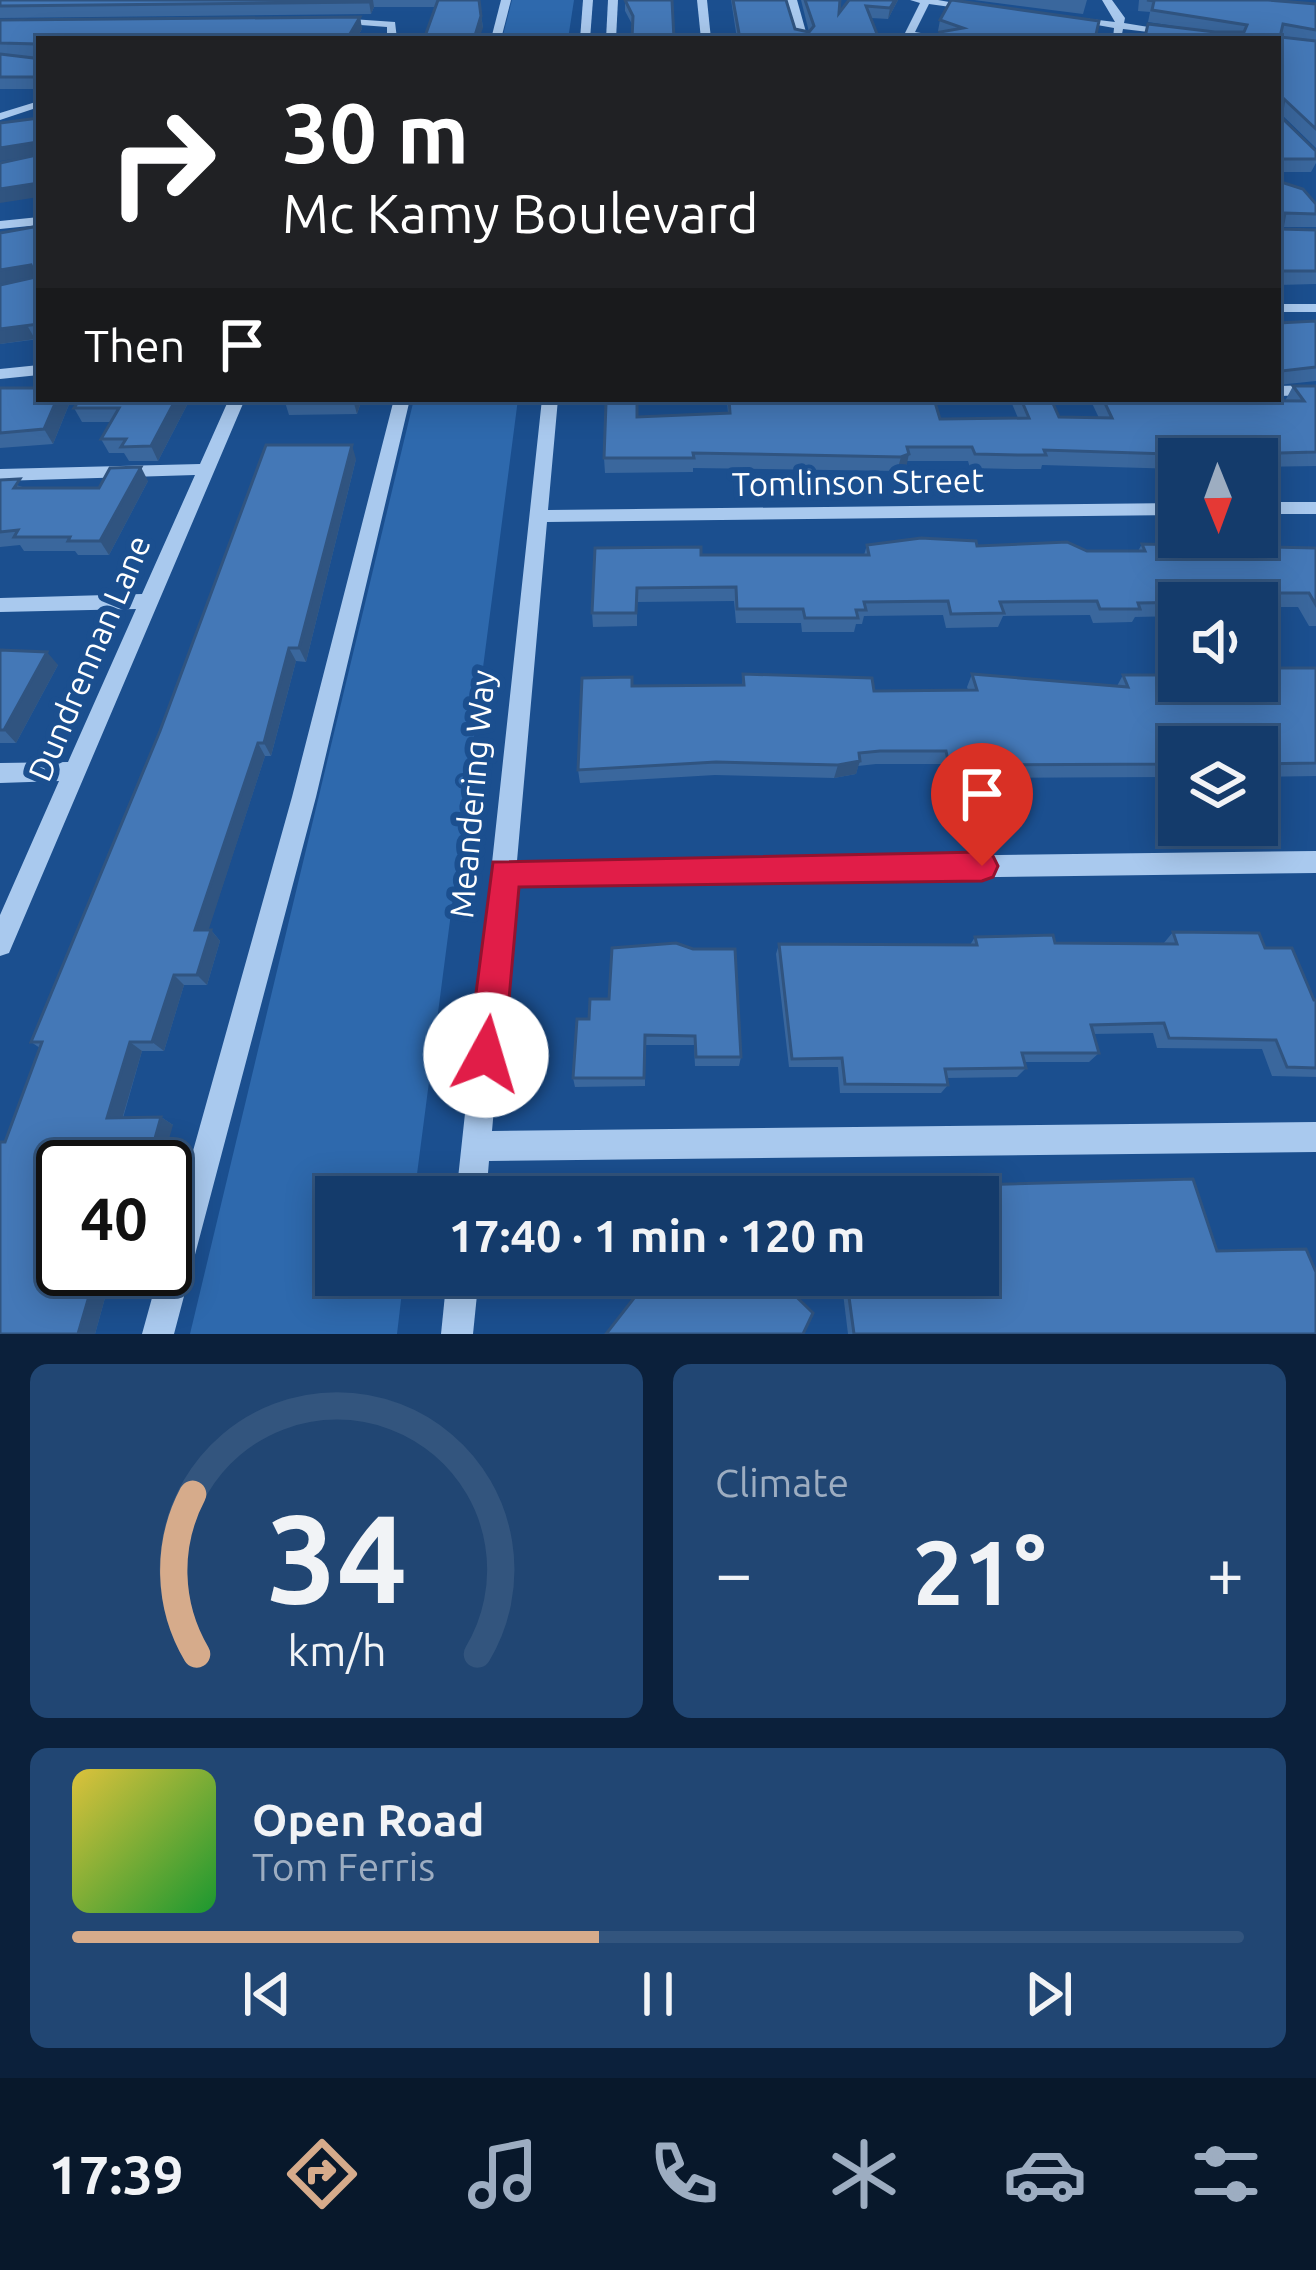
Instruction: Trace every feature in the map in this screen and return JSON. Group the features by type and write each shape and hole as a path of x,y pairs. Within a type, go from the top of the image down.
{"street":[{"path":"362,21 370,0"},
{"path":"497,36 506,0"},
{"path":"585,36 588,0"},
{"path":"611,36 613,0"},
{"path":"702,0 706,36"},
{"path":"792,0 802,36"},
{"path":"915,0 991,9"},
{"path":"1107,0 1120,26 1118,36"},
{"path":"908,36 926,1"},
{"path":"1056,17 1189,34"},
{"path":"316,21 392,24 392,36"},
{"path":"0,105 36,104"},
{"path":"0,117 36,105"},
{"path":"0,225 36,221"},
{"path":"1281,308 1316,308"},
{"path":"0,374 36,370"},
{"path":"1281,391 1316,390"},
{"name":"Dundrennan Lane","path":"0,944 236,402"},
{"path":"158,1334 304,797 401,402"},
{"name":"Meandering Way","path":"473,1176 550,402"},
{"path":"0,475 206,469"},
{"path":"1278,508 1316,508"},
{"name":"Tomlinson Street","path":"537,516 1158,509"},
{"path":"0,605 150,601"},
{"path":"0,772 76,771"},
{"path":"505,872 1316,862"},
{"path":"476,1146 1316,1137"},
{"path":"457,1334 461,1296"}],"shaded area":[{"path":"512,0 574,0 568,36 503,36"},
{"path":"413,402 518,402 417,1176 315,1176 315,1296 402,1296 397,1334 190,1334"}],"building":[{"path":"0,0 370,0 0,6"},
{"path":"438,0 479,0 481,16 475,36 425,36"},
{"path":"625,0 672,0 674,36 632,36 633,16"},
{"path":"733,0 786,0 795,29 809,32 814,26 805,0 840,0 839,13 849,0 895,0 890,8 866,6 878,36 739,36"},
{"path":"951,0 1099,21 1096,36 942,36 940,32 963,28 940,20"},
{"path":"1147,0 1316,4 1316,30 1283,24 1280,36 1145,36 1148,24 1215,32 1244,32 1247,25 1152,10 1154,1"},
{"path":"360,17 349,36 36,36 36,44 0,43 0,20"},
{"path":"1281,37 1316,41 1316,129 1284,99 1281,117"},
{"path":"36,49 36,77 0,77 0,54 34,58"},
{"path":"1281,117 1316,151 1316,159 1281,159"},
{"path":"36,118 36,153 32,143 0,148 0,123"},
{"path":"36,155 36,183 0,189 0,163"},
{"path":"1281,182 1303,189 1316,204 1316,214 1285,213 1282,229 1316,230 1316,271 1281,271"},
{"path":"36,227 36,277 31,265 0,270 0,233"},
{"path":"36,277 36,324 0,329 0,285"},
{"path":"1316,321 1316,367 1281,370 1281,323"},
{"path":"1293,386 1316,386 1316,452 1278,453 1278,438 1158,438 1158,454 1044,450 1046,455 975,454 972,447 907,447 909,454 901,457 693,453 694,458 604,458 606,403 637,403 637,417 730,413 729,402 935,402 940,419 1029,418 1022,402 1052,402 1059,417 1112,418 1104,402 1304,401"},
{"path":"0,388 36,388 36,402 56,402 44,429 0,433"},
{"path":"78,402 174,402 151,446 121,447 126,439 101,439 119,408 74,408"},
{"path":"266,445 352,445 299,648 289,648 264,743 258,743 195,930 211,930 197,975 174,975 152,1042 130,1042 107,1118 161,1117 155,1140 36,1140 36,1296 89,1296 78,1334 0,1334 0,1142 5,1142 42,1042 31,1042 160,731"},
{"path":"141,467 100,541 14,537 18,530 0,532 0,480 20,479 14,488 99,488 110,468"},
{"path":"921,538 976,541 977,546 1067,542 1087,551 1145,551 1142,544 1158,544 1158,558 1278,558 1278,547 1316,548 1316,605 1309,593 1278,593 1278,582 1158,582 1158,603 1138,603 1140,609 1100,609 1097,601 1000,602 1004,613 951,614 948,601 864,602 866,610 856,610 858,618 805,618 803,609 737,609 736,587 637,588 636,613 592,613 595,548 701,547 701,555 869,555 867,545"},
{"path":"0,650 47,652 4,730 0,730"},
{"path":"1278,668 1316,668 1316,763 1278,764 1278,726 1158,726 1158,764 949,765 946,751 880,751 859,753 860,761 838,765 716,762 578,770 582,678 632,677 632,686 744,685 743,674 872,678 874,691 977,690 972,674 1128,687 1123,675 1158,675 1158,702 1278,702"},
{"path":"1173,932 1259,933 1265,948 1292,948 1316,1000 1316,1068 1287,1067 1276,1040 1169,1038 1164,1023 1091,1025 1099,1053 1022,1053 1026,1068 945,1069 948,1085 845,1084 842,1058 792,1059 779,944 977,945 975,937 1053,935 1055,943 1177,944"},
{"path":"676,943 693,949 735,949 741,1057 696,1057 695,1036 645,1035 644,1078 573,1078 577,1019 589,1019 590,999 609,999 612,948"},
{"path":"1193,1179 1217,1251 1306,1249 1316,1272 1316,1334 854,1334 849,1296 999,1296 999,1184"},
{"path":"636,1296 796,1296 813,1313 803,1334 606,1334"}],"route":[{"path":"486,1055 505,872 982,866"}]}
